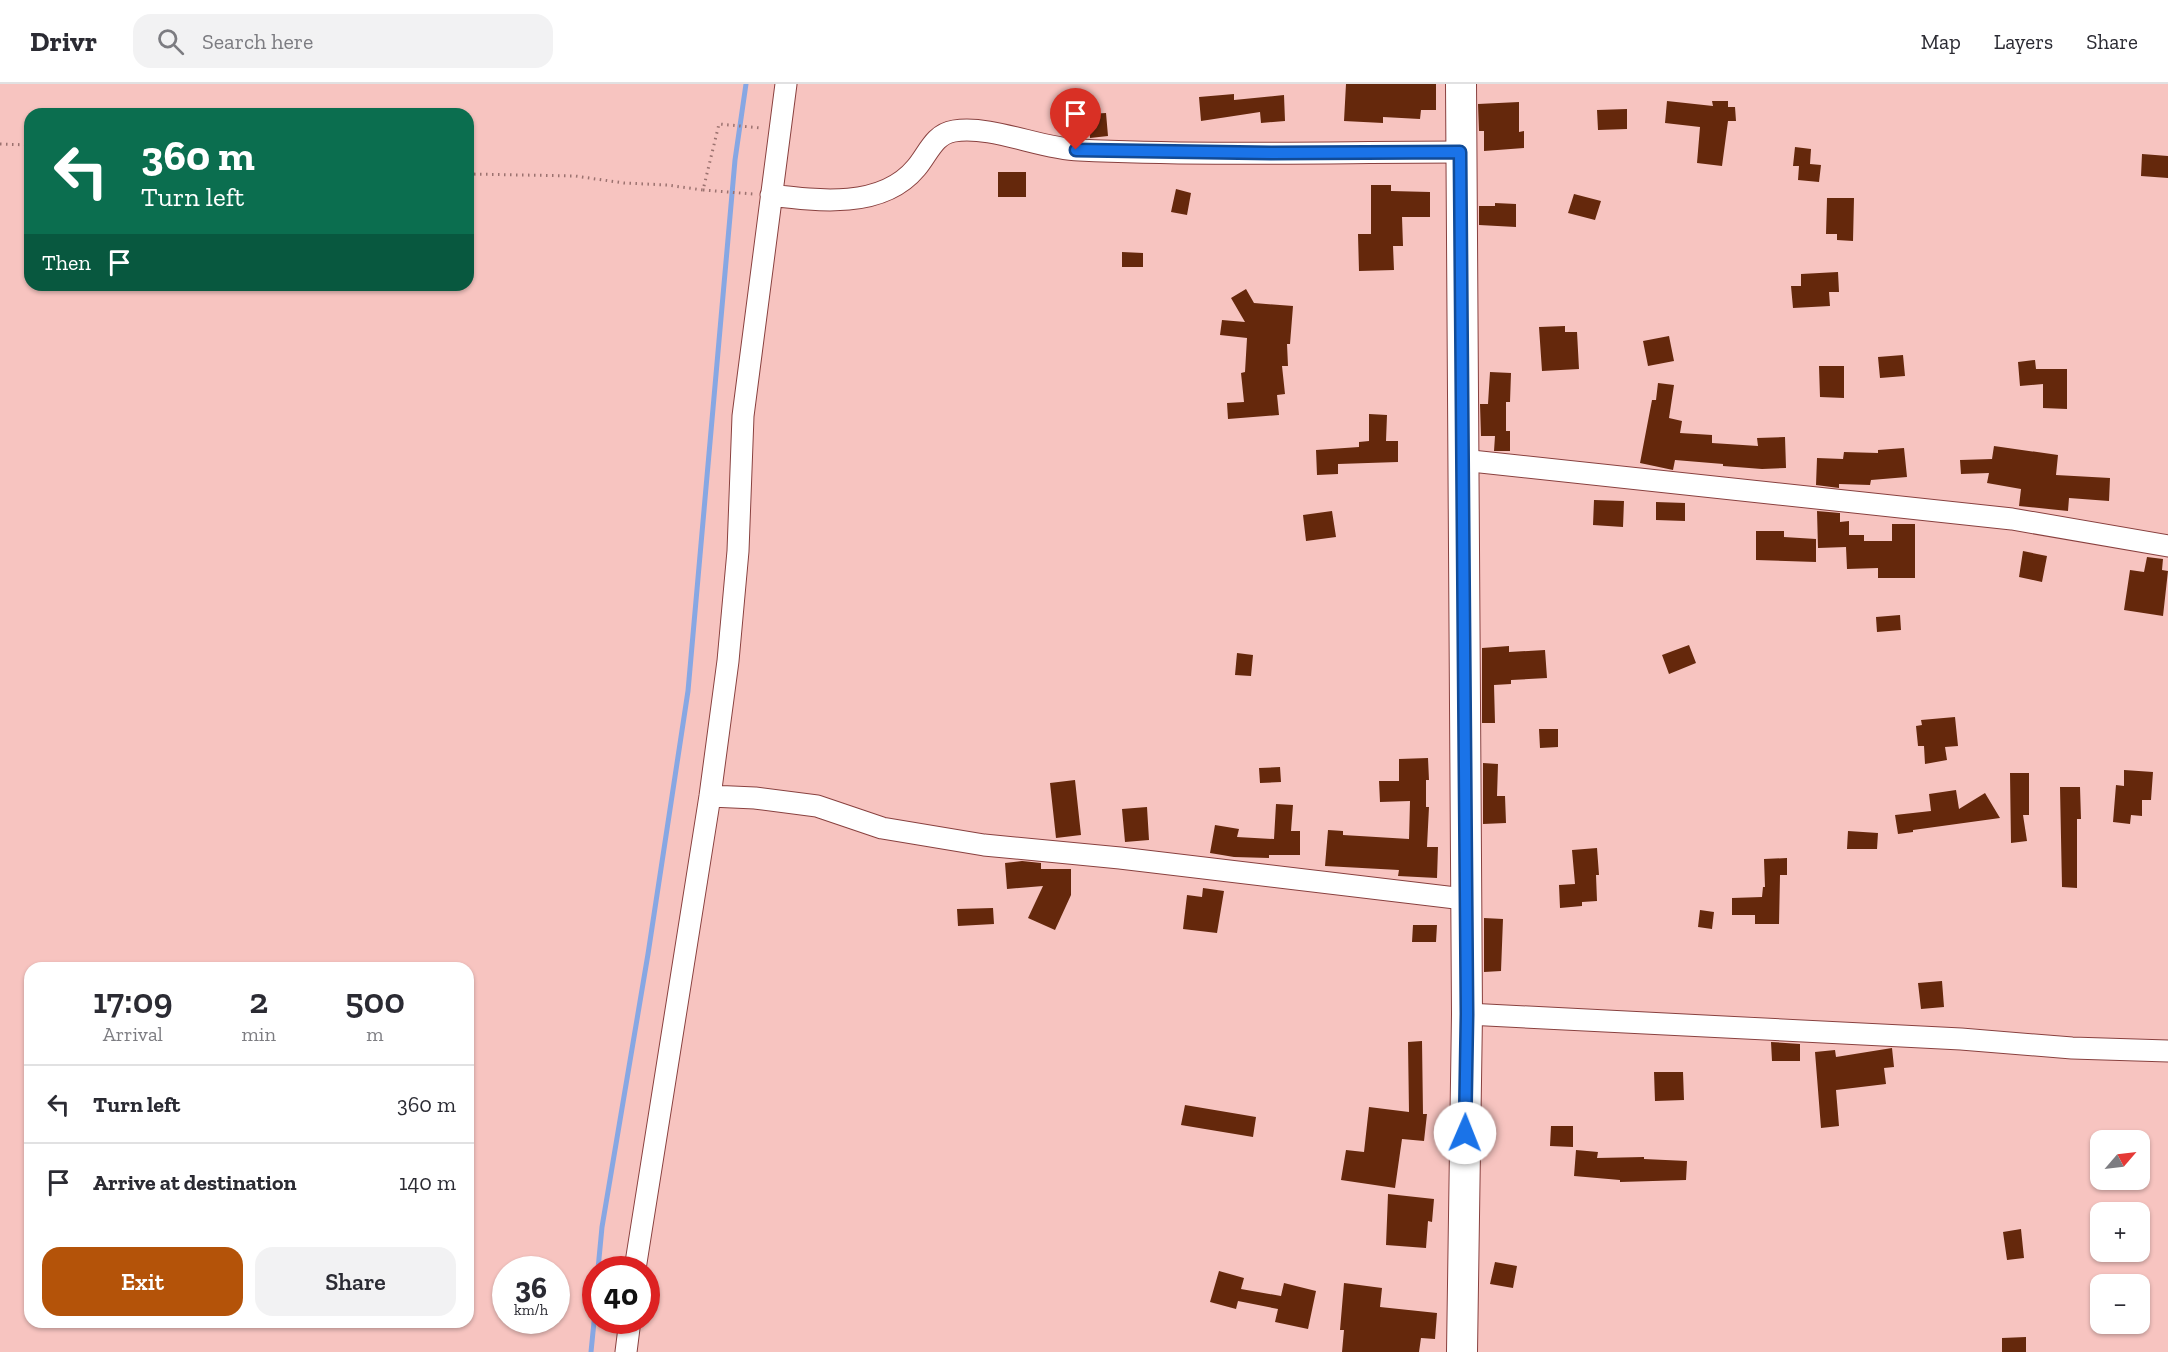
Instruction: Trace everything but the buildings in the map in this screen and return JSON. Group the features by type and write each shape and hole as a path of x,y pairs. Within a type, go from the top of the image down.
{"street":[{"path":"637,1256 710,796 728,661 737,562 743,416 764,195 786,84"},
{"path":"1461,84 1464,899 1467,1014 1462,1352"},
{"path":"764,195 803,199 872,196 895,186 916,169 938,139 954,131 978,131 1076,150 1271,153 1460,152"},
{"path":"1462,460 2012,519 2168,546"},
{"path":"710,796 755,798 817,806 882,828 984,845 1120,858 1464,899"},
{"path":"1467,1014 1960,1039 2072,1048 2168,1051"},
{"path":"626,1352 628,1334"}],"path":[{"path":"703,190 719,124 765,129"},
{"path":"0,144 24,145"},
{"path":"474,174 575,176 764,195"}],"waterway":[{"path":"599,1256 688,691 735,160 746,84"},
{"path":"591,1352 593,1334"}],"route":[{"path":"1076,150 1271,153 1460,152 1464,899 1467,1014 1465,1133"}]}
